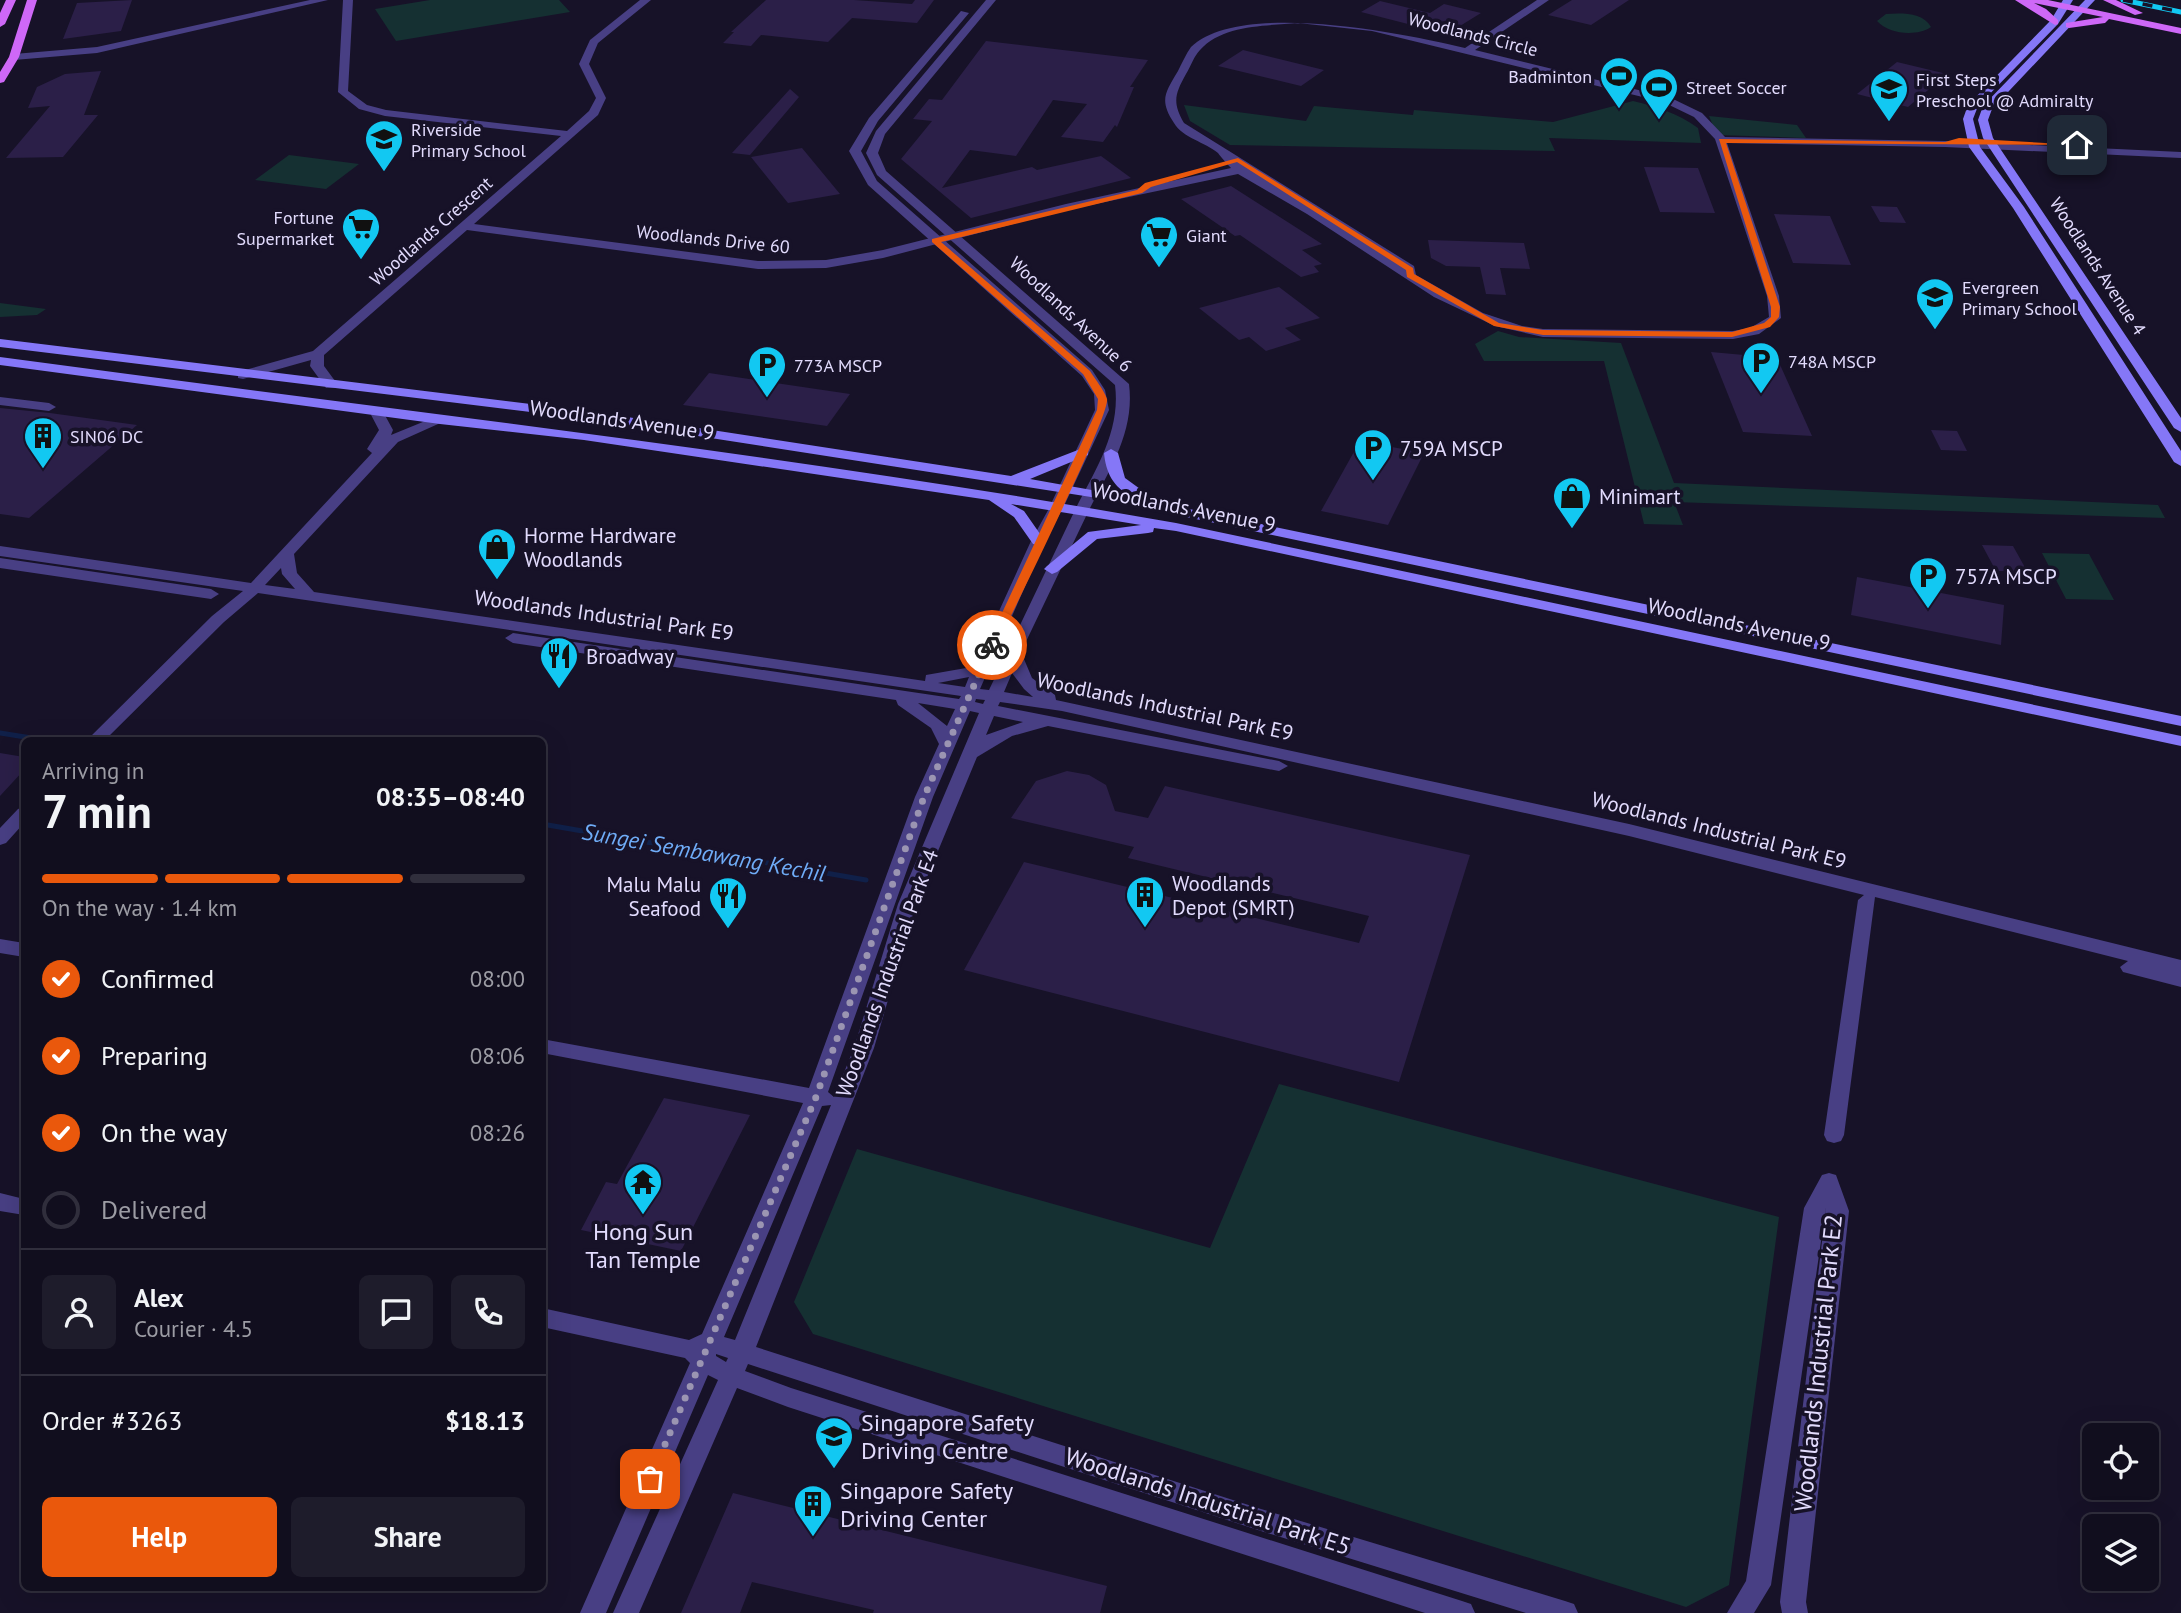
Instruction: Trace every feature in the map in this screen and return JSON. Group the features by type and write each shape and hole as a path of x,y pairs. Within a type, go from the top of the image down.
{"main road":[{"path":"0,24 11,0"},
{"path":"0,80 14,57 32,40 32,0"},
{"path":"2021,0 2043,11 2055,22"},
{"path":"2034,0 2086,4 2181,23"},
{"path":"2108,0 2152,17"},
{"path":"1974,144 1968,120 1973,105 2055,22 2067,2"},
{"path":"2086,4 2133,21 2181,31"},
{"name":"Woodlands Avenue 4","path":"2086,4 1987,108 1983,125 1993,145 2181,428"},
{"path":"2068,25 2095,20 2133,21"},
{"name":"Woodlands Avenue 4","path":"1974,144 2018,207 2181,462"},
{"name":"Woodlands Avenue 9","path":"0,343 243,375 587,415 1091,493 2181,721"},
{"name":"Woodlands Avenue 9","path":"0,361 440,420 584,436 1082,510 1176,527 2181,741"},
{"path":"1009,480 1045,470 1083,452"},
{"path":"1111,453 1114,479 1123,488 1181,510"},
{"path":"985,495 1019,514 1038,541"},
{"path":"1052,569 1093,536 1108,531 1176,527"}],"street":[{"path":"32,40 69,49 96,46 304,0"},
{"path":"14,57 97,50 322,0 348,3 343,92 363,107 385,113 568,134"},
{"path":"348,94 352,91 356,54 358,0"},
{"name":"Woodlands Crescent","path":"243,375 318,354 594,113 601,98 584,64 589,50 594,42 646,0"},
{"name":"Woodlands Avenue 6","path":"975,0 873,120 855,152 872,183 1058,347 1098,386 1102,410 1065,489"},
{"name":"Woodlands Avenue 6","path":"991,0 890,120 873,144 872,153 881,173 956,235 1122,384 1125,397 1124,418 1111,453 1091,493"},
{"path":"1467,51 1544,0"},
{"name":"Woodlands Circle","path":"1330,21 1467,51 1680,104 1703,118 1721,141 1776,307 1775,317 1754,331 1692,335 1513,329 1466,310 1410,275 1180,125 1171,109 1169,95 1196,48 1216,34 1251,24 1330,21"},
{"path":"1721,141 1974,144 2181,153"},
{"name":"Woodlands Drive 60","path":"463,226 758,265 788,266 851,261 1140,191 1236,163"},
{"path":"318,354 317,366 321,375 331,385"},
{"path":"0,401 49,407"},
{"path":"98,736 243,593 383,439 386,425 376,411"},
{"path":"243,593 287,554 393,439 440,420"},
{"name":"Woodlands Industrial Park E4","path":"593,1613 672,1428 700,1351 738,1274 816,1097 924,797 1038,541 1065,489"},
{"name":"Woodlands Industrial Park E4","path":"626,1613 742,1352 768,1281 864,1048 907,904 1013,652 1091,493"},
{"name":"Woodlands Industrial Park E9","path":"0,551 243,593 893,696 967,698"},
{"path":"287,554 290,575 310,597"},
{"name":"Woodlands Industrial Park E9","path":"0,563 243,593 310,597 883,679 1629,830 2181,967"},
{"path":"1013,652 1021,676 1030,689 1062,714"},
{"path":"883,679 942,679 971,672 986,658"},
{"path":"893,696 922,711 938,725 948,744"},
{"path":"970,758 988,740 1005,731 1062,714"},
{"name":"Woodlands Industrial Park E9","path":"1244,752 1867,900 2181,980"},
{"path":"0,839 21,816"},
{"path":"1834,1135 1867,900"},
{"path":"0,946 21,950"},
{"path":"546,1047 840,1103"},
{"path":"786,1164 814,1170"},
{"name":"Woodlands Industrial Park E2","path":"1740,1613 1758,1584 1815,1208 1829,1181 1838,1211 1803,1506 1793,1602 1795,1613"},
{"path":"0,1202 21,1206"},
{"path":"738,1274 768,1281"},
{"name":"Woodlands Industrial Park E5","path":"546,1318 700,1351 742,1352 1261,1520 1565,1613"},
{"name":"Woodlands Industrial Park E5","path":"700,1351 730,1374 813,1405 1462,1613"},
{"path":"672,1428 704,1435"},
{"path":"607,1581 637,1588"}],"green space":[{"path":"430,0 559,0 570,12 396,41 375,9"},
{"path":"1886,14 1917,16 1923,18 1931,27 1910,33 1888,29 1877,21"},
{"path":"1633,101 1683,118 1698,128 1701,143 1549,138 1555,151 1230,145 1190,121 1184,105 1306,121 1314,106 1413,115 1414,110 1553,122"},
{"path":"1709,116 1797,125 1806,138 1717,135"},
{"path":"289,155 359,164 326,189 255,180"},
{"path":"0,303 46,309 37,315 0,317"},
{"path":"1498,331 1519,337 1621,343 1674,483 2158,505 2165,518 1674,502 1683,525 1644,524 1604,361 1484,361 1475,344"},
{"path":"2042,553 2089,554 2114,600 2066,599"},
{"path":"1279,1084 1779,1217 1729,1585 1686,1607 813,1334 794,1302 857,1149 1210,1248"}],"building":[{"path":"132,0 121,31 63,39 77,3"},
{"path":"766,0 854,0 912,4 915,0 934,0 917,23 852,18 828,42 761,35 751,46 723,43 734,32 731,32"},
{"path":"1572,0 1629,0 1591,25 1548,15"},
{"path":"1380,1 1430,13 1444,4 1481,13 1447,34 1361,12"},
{"path":"986,41 1148,60 1130,87 1134,87 1117,127 1115,125 1103,142 1061,137 1087,104 1053,100 1016,156 970,150 942,188 1032,167 1037,170 1101,156 1131,178 971,218 901,159 932,121 913,119 929,99 942,100"},
{"path":"1243,50 1324,70 1301,86 1218,66"},
{"path":"1897,62 1947,74 1908,107 1857,94"},
{"path":"101,71 84,115 98,115 63,157 6,158 50,106 28,108 37,87 65,74"},
{"path":"790,89 799,97 750,155 732,153"},
{"path":"802,148 840,194 788,203 751,157"},
{"path":"1644,167 1698,168 1715,213 1660,212"},
{"path":"1231,186 1322,244 1302,250 1322,264 1314,266 1319,272 1301,277 1181,199"},
{"path":"1871,206 1897,207 1906,223 1880,222"},
{"path":"1774,214 1830,216 1851,265 1793,263"},
{"path":"1428,240 1524,243 1530,269 1500,268 1506,295 1486,294 1480,267 1446,266 1431,258"},
{"path":"1279,287 1320,318 1285,328 1301,340 1266,351 1249,337 1239,340 1199,308"},
{"name":"748A MSCP","path":"1711,352 1777,358 1812,436 1743,432"},
{"name":"773A MSCP","path":"709,373 850,394 827,426 683,405"},
{"name":"SIN06 DC","path":"0,408 137,425 29,518 0,514"},
{"path":"1931,430 1957,431 1967,451 1941,450"},
{"name":"759A MSCP","path":"1360,441 1424,453 1388,525 1321,511"},
{"path":"1982,545 2013,546 2027,571 1996,571"},
{"name":"757A MSCP","path":"1857,577 2004,605 2001,645 1851,615"},
{"path":"0,753 21,756 21,773 0,796"},
{"name":"Woodlands Depot (SMRT)","path":"1067,771 1089,775 1106,785 1115,811 1148,818 1165,786 1470,855 1399,1082 964,970 1024,862 1359,943 1369,916 1128,858 1134,847 1011,818 1036,781"},
{"path":"664,1098 750,1115 681,1251 581,1230 606,1182 617,1184"},
{"name":"Singapore Safety Driving Center","path":"733,1493 1107,1586 1100,1613 873,1613 874,1610 752,1582 740,1613 681,1613"}],"waterway":[{"name":"Sungei Sembawang Kechil","path":"0,733 25,737"},
{"name":"Sungei Sembawang Kechil","path":"546,825 866,880"}],"railway":[{"path":"2123,0 2181,12"}],"way so far":[{"path":"650,1479 816,1097 924,797 992,645"}],"place":[{"name":"Badminton","path":"1619,110"},
{"name":"Street Soccer","path":"1659,121"},
{"name":"First Steps Preschool @ Admiralty","path":"1889,123"},
{"name":"Riverside Primary School","path":"384,173"},
{"name":"Fortune Supermarket","path":"361,261"},
{"name":"Giant","path":"1159,269"},
{"name":"Evergreen Primary School","path":"1935,331"},
{"name":"748A MSCP","path":"1761,395"},
{"name":"773A MSCP","path":"767,399"},
{"name":"SIN06 DC","path":"43,470"},
{"name":"759A MSCP","path":"1373,482"},
{"name":"Minimart","path":"1572,530"},
{"name":"Horme Hardware Woodlands","path":"497,581"},
{"name":"757A MSCP","path":"1928,610"},
{"name":"Broadway","path":"559,690"},
{"name":"Woodlands Depot (SMRT)","path":"1145,929"},
{"name":"Malu Malu Seafood","path":"728,930"},
{"name":"Hong Sun Tan Temple","path":"643,1216"},
{"name":"Singapore Safety Driving Centre","path":"834,1470"},
{"name":"Singapore Safety Driving Center","path":"813,1538"}],"route":[{"path":"992,645 1038,541 1102,410 1102,399 1098,386 1087,373 935,241 1140,191 1148,185 1238,160 1410,270 1410,275 1466,310 1497,325 1543,333 1732,335 1754,331 1767,325 1775,317 1776,307 1721,141 1945,144 1959,141 2077,145"}]}
